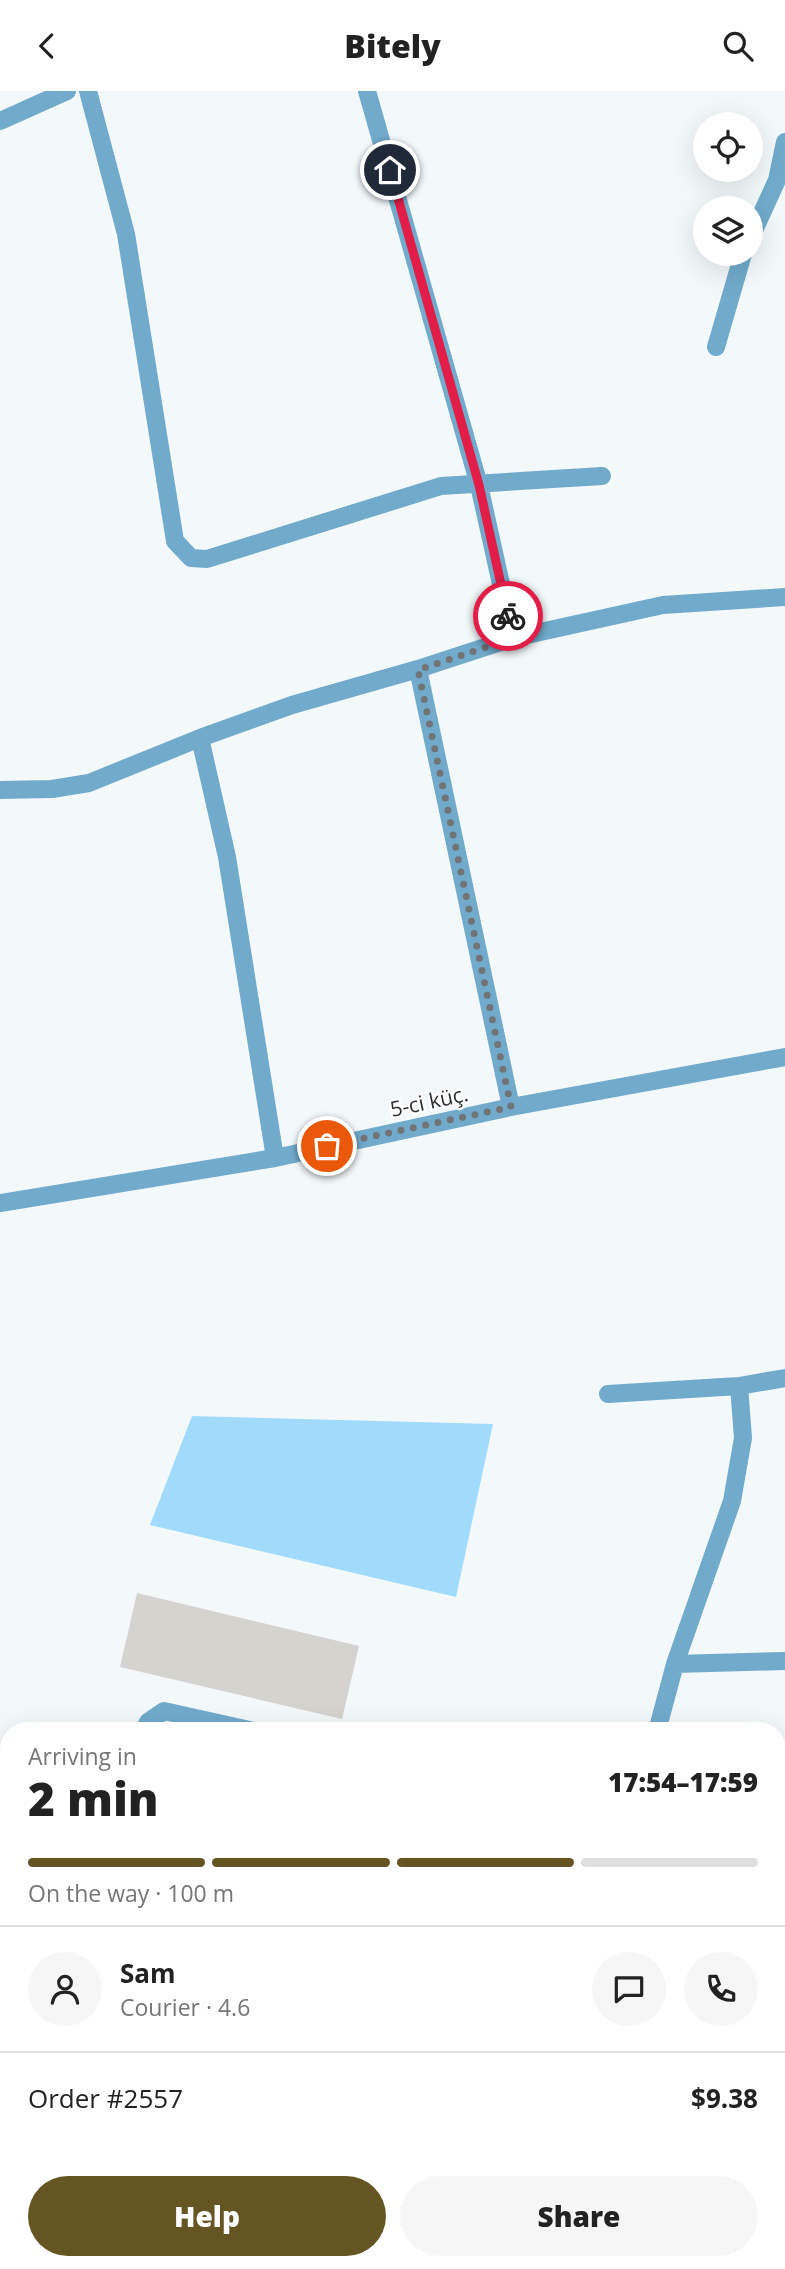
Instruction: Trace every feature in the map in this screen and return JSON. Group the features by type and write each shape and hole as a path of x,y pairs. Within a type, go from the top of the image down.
{"street":[{"path":"0,121 66,91"},
{"path":"88,91 126,234 175,541 191,558 207,559 441,486 602,476"},
{"path":"368,91 479,485 513,638"},
{"path":"763,211 777,180 785,142"},
{"path":"716,347 740,266"},
{"path":"0,790 52,789 89,783 200,738 292,705 418,670 513,638 663,605 785,597"},
{"path":"418,670 511,1107"},
{"path":"200,738 227,857 275,1158"},
{"name":"5-ci küç.","path":"0,1203 275,1158 511,1107 785,1058"},
{"path":"608,1394 739,1386 785,1378"},
{"path":"659,1722 675,1664 732,1501 743,1438 739,1386"},
{"path":"675,1664 785,1661"},
{"path":"149,1722 164,1711 214,1722"}],"shaded area":[{"path":"192,1416 493,1424 456,1597 150,1525"}],"building":[{"path":"137,1593 359,1646 342,1719 120,1667"}],"way so far":[{"path":"327,1146 511,1107 418,670 513,638 508,616"}],"route":[{"path":"390,170 479,485 508,616"}]}
